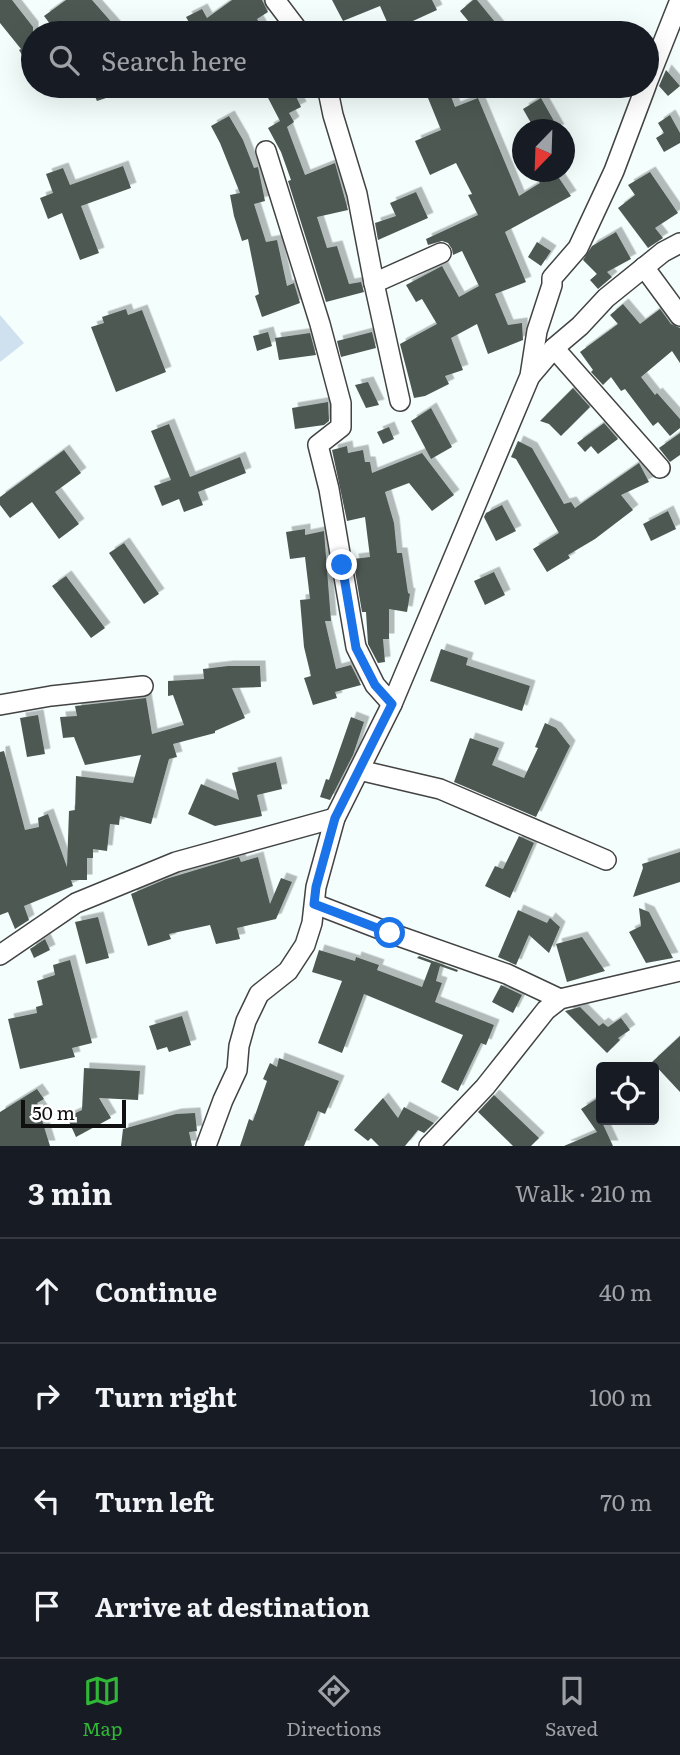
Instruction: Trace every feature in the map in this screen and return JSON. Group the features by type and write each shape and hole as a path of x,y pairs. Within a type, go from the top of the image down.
{"street":[{"path":"275,0 291,21"},
{"path":"659,52 680,0"},
{"path":"329,98 357,194 400,401"},
{"path":"206,1146 237,1070 239,1045 246,1021 259,994 288,971 305,945 312,923 316,887 335,818 392,704 530,376 537,331 552,278 578,248 614,172 641,98"},
{"path":"266,151 320,324 341,403 341,427 318,445 329,489 356,648 375,685 392,704"},
{"path":"530,376 554,348 580,326 606,298 644,267 680,243"},
{"path":"374,284 441,253"},
{"path":"644,267 680,316"},
{"path":"554,348 660,468"},
{"path":"0,705 51,696 143,686"},
{"path":"359,770 440,789 606,860"},
{"path":"0,956 76,903 176,862 335,818"},
{"path":"314,904 507,974 560,999"},
{"path":"429,1146 485,1087 546,1010 560,999 680,971"}],"shaded area":[{"path":"0,315 24,343 0,362"}],"building":[{"path":"0,0 12,0 28,21 21,21 21,49 0,23"},
{"path":"66,0 92,0 110,21 48,21 44,16"},
{"path":"232,0 262,0 268,12 257,19 258,21 188,21 186,17 202,9 207,18"},
{"path":"332,0 432,0 437,10 413,21 387,21 380,6 343,21"},
{"path":"473,0 477,0 494,21 468,21 460,11"},
{"path":"666,70 680,86 668,96 659,86"},
{"path":"268,98 297,98 301,107 289,113 294,122 287,127 305,175 335,163 348,210 317,217 327,248 337,246 349,284 361,282 364,292 326,302 288,181 291,180 281,152 268,128 280,121"},
{"path":"428,98 452,98 455,107 478,98 519,196 539,182 562,182 571,196 505,232 526,282 495,294 508,325 522,323 523,340 488,354 477,324 451,338 463,370 445,376 449,384 425,396 414,398 400,344 437,324 422,299 416,302 406,285 442,266 459,297 479,286 462,251 453,255 448,243 442,241 428,245 426,239 478,215 468,195 472,194 456,163 430,175 415,141 441,130"},
{"path":"541,98 553,119 529,119 523,109"},
{"path":"670,115 680,133 680,143 664,152 656,138 664,133 658,123"},
{"path":"229,116 243,140 254,168 258,167 265,201 254,204 266,242 277,240 287,286 294,283 300,303 262,317 255,296 259,294 248,239 242,241 230,195 240,193 211,126"},
{"path":"123,166 131,188 81,206 99,253 80,260 62,213 48,219 40,198 53,193 46,174 63,168 70,185"},
{"path":"650,172 678,213 655,228 663,238 648,248 618,208 635,195 628,185"},
{"path":"416,192 428,218 378,240 375,223 396,216 390,203"},
{"path":"616,232 631,259 607,272 612,277 598,289 590,280 597,274 583,260 592,246"},
{"path":"537,242 551,251 541,266 528,257"},
{"path":"623,304 640,324 660,309 671,324 680,328 680,363 672,351 641,377 680,419 680,428 670,436 658,422 653,426 625,389 621,391 611,377 603,385 591,372 593,370 580,352 618,324 610,315"},
{"path":"126,309 128,315 142,310 166,372 116,392 91,327 104,323 102,317"},
{"path":"268,332 272,346 257,351 253,336"},
{"path":"372,332 376,348 341,357 337,341"},
{"path":"310,333 316,355 279,360 275,338"},
{"path":"368,382 379,405 366,408 355,385"},
{"path":"573,388 590,407 561,436 549,424 540,421"},
{"path":"328,402 329,421 324,425 295,429 292,408"},
{"path":"431,408 452,447 431,459 411,421"},
{"path":"604,423 618,439 598,454 591,446 585,452 577,443"},
{"path":"169,424 190,477 240,457 246,473 198,492 203,505 184,512 179,499 162,506 154,486 171,480 151,431"},
{"path":"389,427 394,439 383,444 377,432"},
{"path":"680,433 680,455 670,462 659,448"},
{"path":"518,441 532,448 564,504 571,502 575,508 639,463 649,482 621,495 633,510 547,572 533,549 559,533 516,459 511,457"},
{"path":"347,446 348,453 363,450 365,462 370,462 372,473 422,453 454,495 432,511 409,483 385,492 394,523 397,553 402,553 410,594 407,612 389,609 389,639 383,639 385,662 378,663 368,644 366,612 362,612 353,559 370,557 365,517 347,521 332,450"},
{"path":"64,450 81,473 55,492 79,524 59,539 32,502 10,518 0,505 0,497"},
{"path":"502,505 516,531 496,541 484,517 486,513"},
{"path":"668,511 676,529 651,541 643,524"},
{"path":"305,529 305,535 324,531 331,621 325,621 336,669 351,665 361,685 335,692 337,698 313,705 304,678 311,676 304,647 300,600 310,599 305,557 290,559 286,532"},
{"path":"124,543 159,594 144,604 109,553"},
{"path":"494,572 505,595 485,605 474,581"},
{"path":"66,576 105,628 91,638 52,586"},
{"path":"441,649 468,658 466,665 530,686 522,711 430,681"},
{"path":"260,666 261,687 232,688 245,718 215,733 173,744 177,757 169,759 151,824 120,816 119,825 110,824 107,851 93,849 93,858 87,858 87,880 71,880 73,886 24,906 29,920 15,929 8,912 0,915 0,752 4,751 25,830 39,827 38,818 48,814 67,867 69,811 75,810 76,776 133,783 141,755 85,765 74,737 63,738 60,717 77,716 75,706 146,698 152,734 184,725 173,695 168,696 168,681 204,679 203,669"},
{"path":"38,715 45,754 27,757 20,718"},
{"path":"351,717 364,722 353,755 330,800 320,797 326,779 329,780"},
{"path":"545,723 556,728 570,746 536,817 454,782 470,738 499,748 492,765 524,778 538,748 535,747"},
{"path":"276,762 282,789 257,795 262,816 215,826 188,814 201,784 239,800 232,773"},
{"path":"519,836 534,843 510,898 485,886 495,866 503,869"},
{"path":"680,852 680,882 633,897 642,864"},
{"path":"239,857 241,862 258,857 270,904 281,878 292,882 276,919 237,928 240,939 216,944 210,925 169,934 171,939 148,946 131,894 166,879"},
{"path":"639,908 649,912 673,958 646,963 629,932 641,926"},
{"path":"518,910 547,923 550,918 560,927 549,953 529,935 516,965 498,957"},
{"path":"98,917 109,958 86,964 75,922"},
{"path":"582,937 605,971 567,982 556,944"},
{"path":"45,939 50,950 34,958 30,949"},
{"path":"319,950 355,961 356,957 379,965 377,970 422,987 431,963 417,958 419,956 458,970 457,972 440,966 436,981 442,983 435,1002 494,1025 486,1045 481,1043 458,1091 441,1082 463,1035 364,994 342,1053 318,1043 342,981 312,972"},
{"path":"70,960 92,1043 72,1048 75,1057 20,1069 8,1019 37,1013 36,1007 43,1005 37,981 55,975 53,965"},
{"path":"501,985 522,995 513,1013 492,1002"},
{"path":"580,1007 599,1026 603,1023 608,1027 621,1018 630,1030 618,1038 620,1040 607,1053 565,1011"},
{"path":"182,1016 191,1045 169,1052 167,1047 157,1050 149,1026"},
{"path":"680,1036 680,1092 659,1070 659,1062 652,1062"},
{"path":"279,1058 339,1081 325,1114 318,1111 304,1146 240,1146 249,1119 253,1121 267,1081 263,1079 270,1063 277,1067"},
{"path":"84,1068 140,1071 138,1100 99,1098 111,1118 76,1137 67,1117 82,1110"},
{"path":"37,1089 44,1099 37,1103 45,1114 41,1117 50,1146 0,1146 0,1112"},
{"path":"494,1095 539,1138 531,1146 513,1146 478,1112"},
{"path":"383,1098 398,1118 404,1107 434,1123 424,1133 418,1130 405,1146 379,1146 371,1138 368,1141 354,1130"},
{"path":"596,1099 596,1125 603,1125 613,1146 564,1146 597,1132 581,1109"},
{"path":"195,1113 197,1131 189,1132 192,1146 121,1146 123,1129 176,1114"}],"route":[{"path":"342,565 356,648 375,685 392,704 335,818 314,904 390,933"}]}
